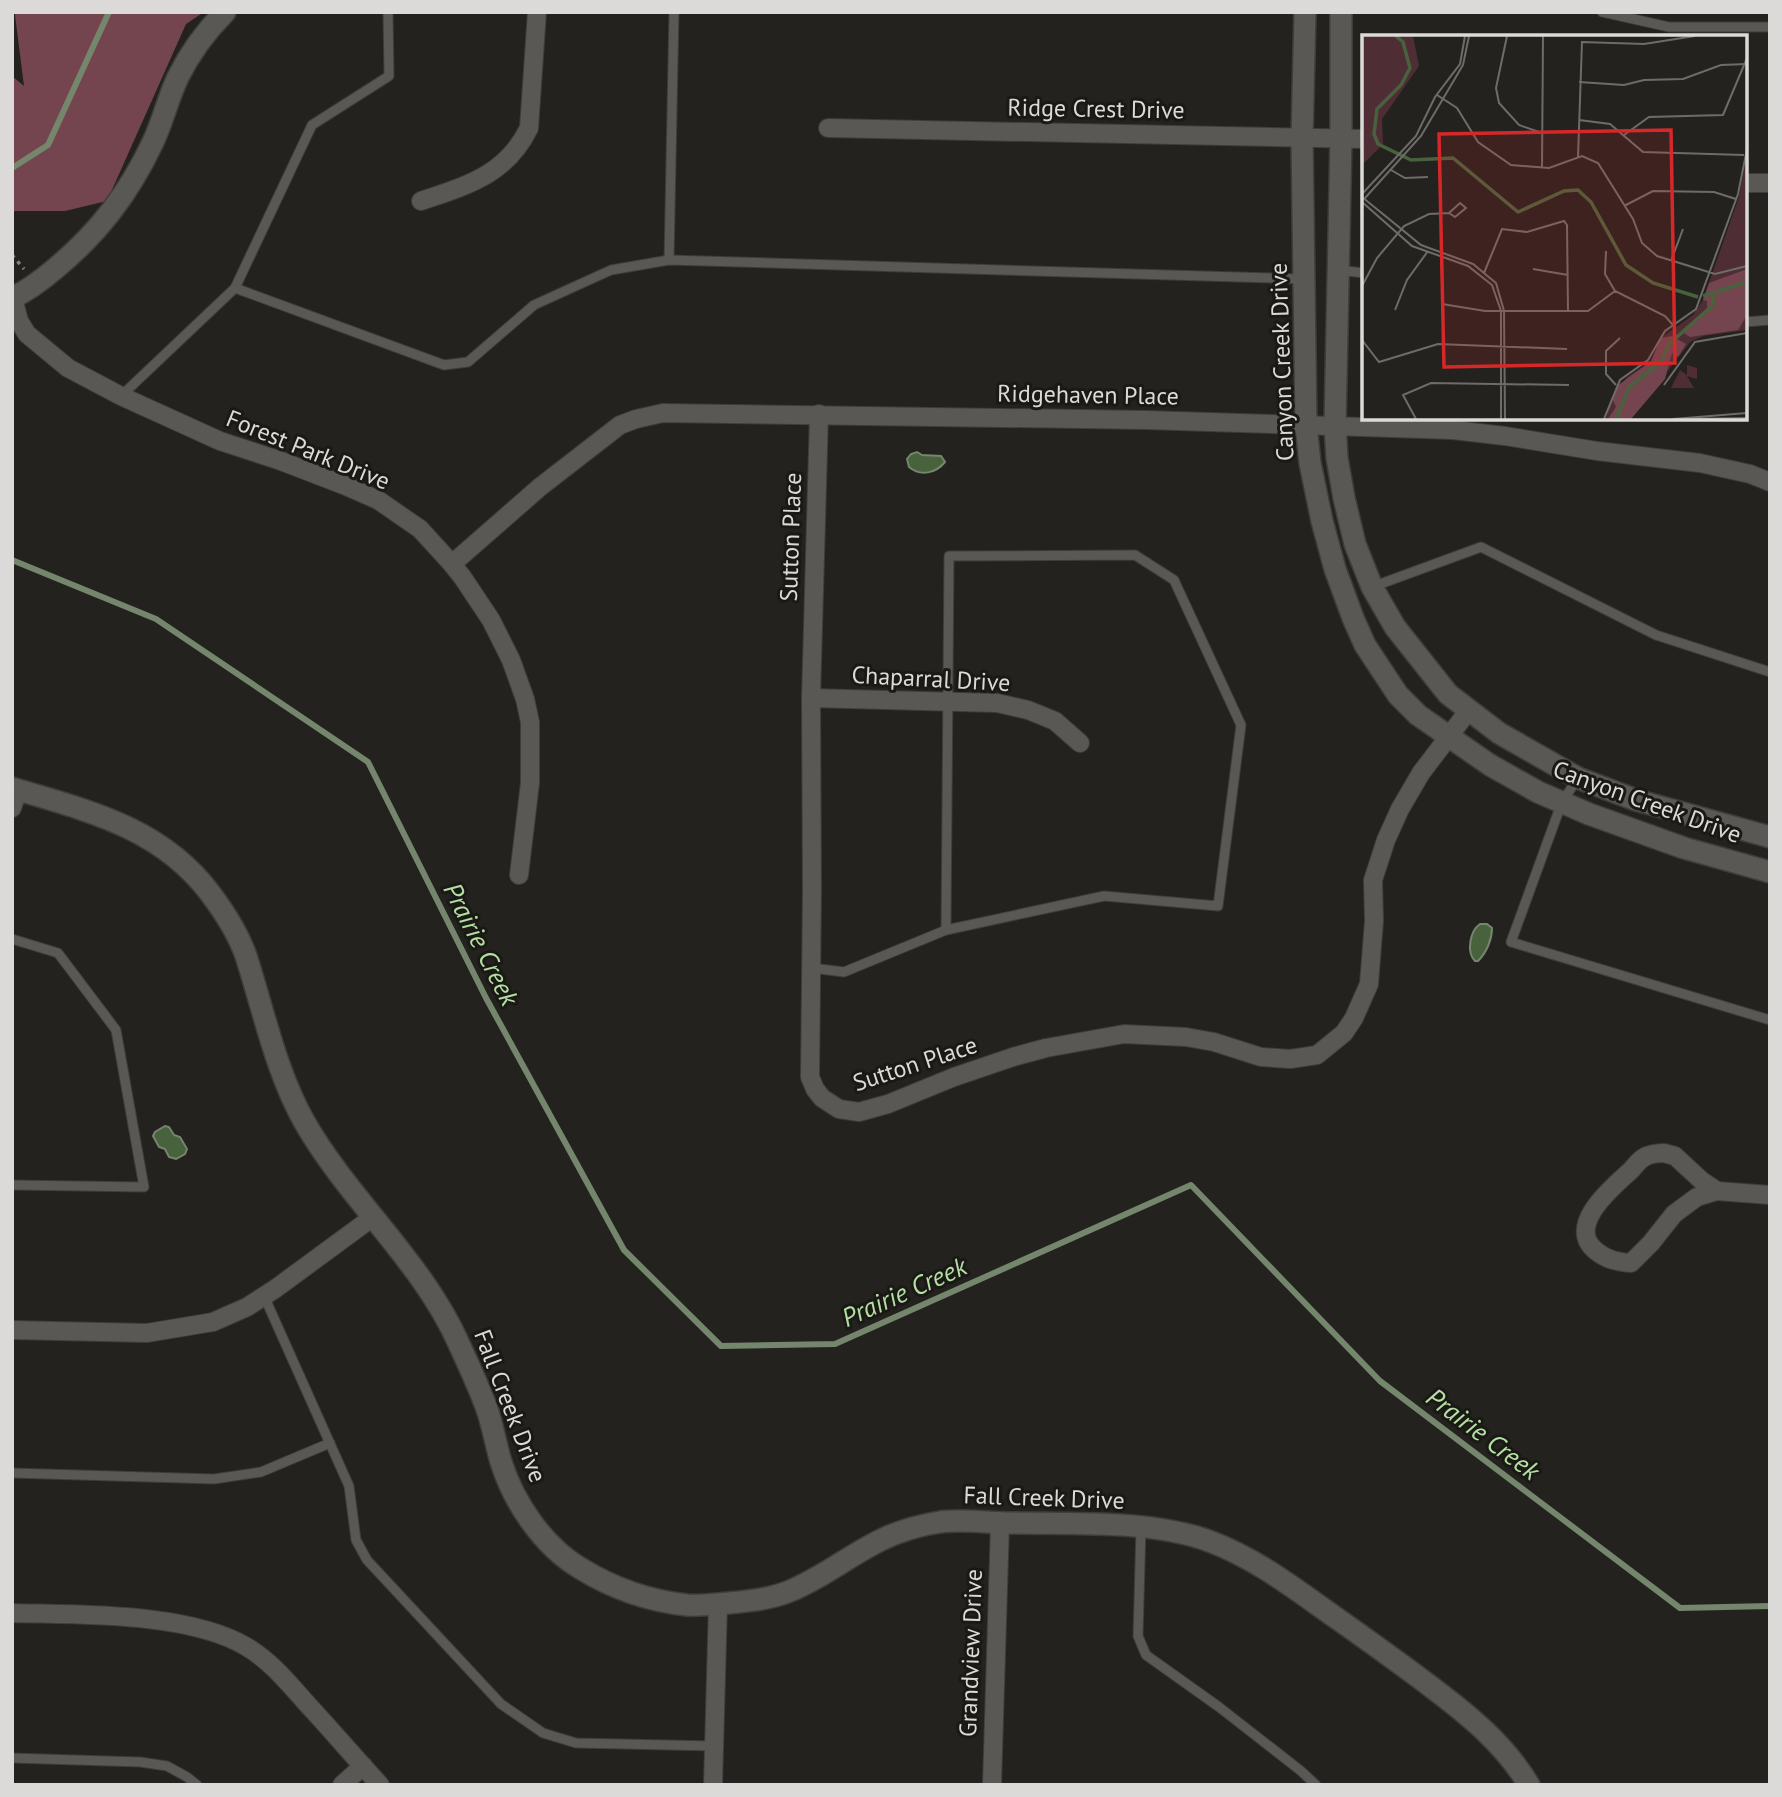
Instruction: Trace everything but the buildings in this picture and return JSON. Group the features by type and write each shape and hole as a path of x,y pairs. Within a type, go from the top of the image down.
{"street":[{"path":"12,298 29,290 74,253 119,203 154,140 178,78 192,52 225,12"},
{"path":"421,201 470,184 494,170 510,157 522,142 529,128 537,12"},
{"name":"Canyon Creek Drive","path":"1305,12 1302,138 1306,425 1310,463 1322,521 1335,569 1365,645 1398,695 1418,715 1490,765 1538,792 1589,814 1684,848 1770,872"},
{"name":"Canyon Creek Drive","path":"1341,12 1342,138 1335,426 1344,498 1356,544 1372,587 1395,627 1448,694 1499,733 1577,778 1636,800 1770,837"},
{"name":"Ridge Crest Drive","path":"828,128 1362,139"},
{"path":"1747,183 1770,183"},
{"name":"Forest Park Drive","path":"12,298 19,321 27,334 68,368 121,396 220,441 294,466 377,500 420,529 452,564 491,620 511,660 530,722 530,783 519,875"},
{"name":"Ridgehaven Place","path":"452,564 540,487 620,425 663,413 1146,420 1453,430 1700,463 1750,474 1770,482"},
{"name":"Sutton Place","path":"819,414 811,698 810,1077 822,1098 839,1109 859,1112 888,1104 1013,1057 1046,1048 1124,1034 1186,1037 1214,1042 1261,1057 1290,1059 1317,1055 1344,1033 1369,984 1374,922 1373,880 1401,809 1421,773 1469,710"},
{"name":"Chaparral Drive","path":"811,698 998,703 1028,710 1055,721 1080,743"},
{"name":"Fall Creek Drive","path":"14,795 65,803 125,826 170,852 196,875 224,912 244,951 278,1060 303,1119 321,1148 418,1274 456,1337 485,1405 510,1486 532,1523 562,1556 582,1570 623,1589 656,1600 692,1605 741,1602 790,1591 883,1538 945,1521 1141,1527 1173,1531 1205,1539 1262,1566 1402,1665 1486,1730 1510,1757 1529,1785"},
{"path":"1717,1191 1675,1156 1653,1154 1643,1158 1595,1208 1585,1225 1585,1236 1599,1253 1615,1262 1631,1263 1674,1214 1697,1197 1717,1191 1770,1195"},
{"path":"12,1330 147,1333 213,1322 264,1296 373,1217"},
{"name":"Grandview Drive","path":"992,1785 1000,1523"},
{"path":"713,1785 718,1603"},
{"path":"12,1613 137,1618 217,1632 248,1647 275,1668 380,1785"},
{"path":"342,1785 363,1766"}],"lane":[{"path":"121,396 235,288 312,125 388,76 388,12"},
{"path":"668,261 674,12"},
{"path":"1602,12 1669,27 1770,27"},
{"path":"235,288 444,365 468,362 534,306 589,280 611,270 668,261 1304,279"},
{"path":"1338,270 1362,273"},
{"path":"1747,322 1770,320"},
{"path":"1372,587 1482,547 1656,635 1770,671"},
{"path":"812,968 844,972 946,930 1104,896 1218,906 1241,725 1174,580 1135,555 949,556 946,930"},
{"path":"1577,778 1562,802 1511,942 1770,1020"},
{"path":"12,939 58,953 116,1030 144,1187 12,1185"},
{"path":"264,1296 349,1486 356,1539 367,1560 501,1704 542,1732 576,1743 714,1746"},
{"path":"12,1473 214,1479 261,1472 330,1443"},
{"path":"1141,1527 1138,1636 1146,1655 1219,1707 1316,1785"},
{"path":"12,1758 140,1762 167,1766 197,1785"}],"path":[{"path":"12,255 24,269"}],"shaded area":[{"path":"17,12 204,12 186,24 107,201 65,211 12,211 12,76 24,86 15,15"},
{"path":"917,452 922,455 941,456 945,462 933,471 918,472 909,467 907,459"},
{"path":"1480,924 1487,924 1492,928 1492,932 1486,950 1478,961 1475,961 1470,942"},
{"path":"165,1126 180,1137 187,1149 185,1154 176,1159 169,1157 165,1149 159,1147 153,1136"}],"waterway":[{"path":"12,168 48,145 109,12"},
{"name":"Prairie Creek","path":"12,560 156,619 368,762 486,998 624,1250 721,1346 835,1344 1191,1185 1380,1381 1680,1608 1770,1606"}]}
